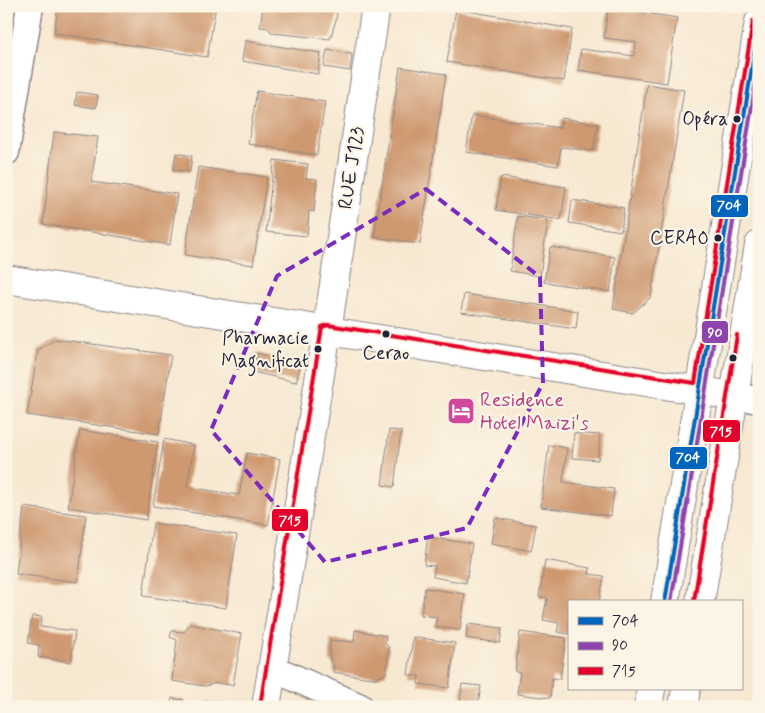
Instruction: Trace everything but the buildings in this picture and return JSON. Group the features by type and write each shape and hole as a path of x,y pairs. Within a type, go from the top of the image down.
{"street":[{"path":"6,152 30,6"},
{"name":"RUE J123","path":"266,707 328,330 376,6"},
{"path":"665,600 759,22"},
{"path":"700,600 746,398 759,245"},
{"path":"6,279 746,398"},
{"path":"272,668 360,707"},
{"path":"648,707 651,690"},
{"path":"683,707 686,690"}],"highlighted area":[{"path":"426,189 540,277 543,383 467,528 325,562 211,430 277,276"}],"transit line":[{"name":"715","path":"260,706 322,327 328,325 695,383 753,21"},
{"name":"704","path":"665,600 759,24"},
{"name":"90","path":"671,600 759,63"},
{"name":"715","path":"694,600 737,335"}],"place":[{"name":"Opéra","path":"737,119"},
{"name":"CERAO","path":"718,238"},
{"name":"Cerao","path":"386,334"},
{"name":"Pharmacie Magnificat","path":"318,349"},
{"name":"Residence Hotel Maizi's","path":"461,411"}]}
